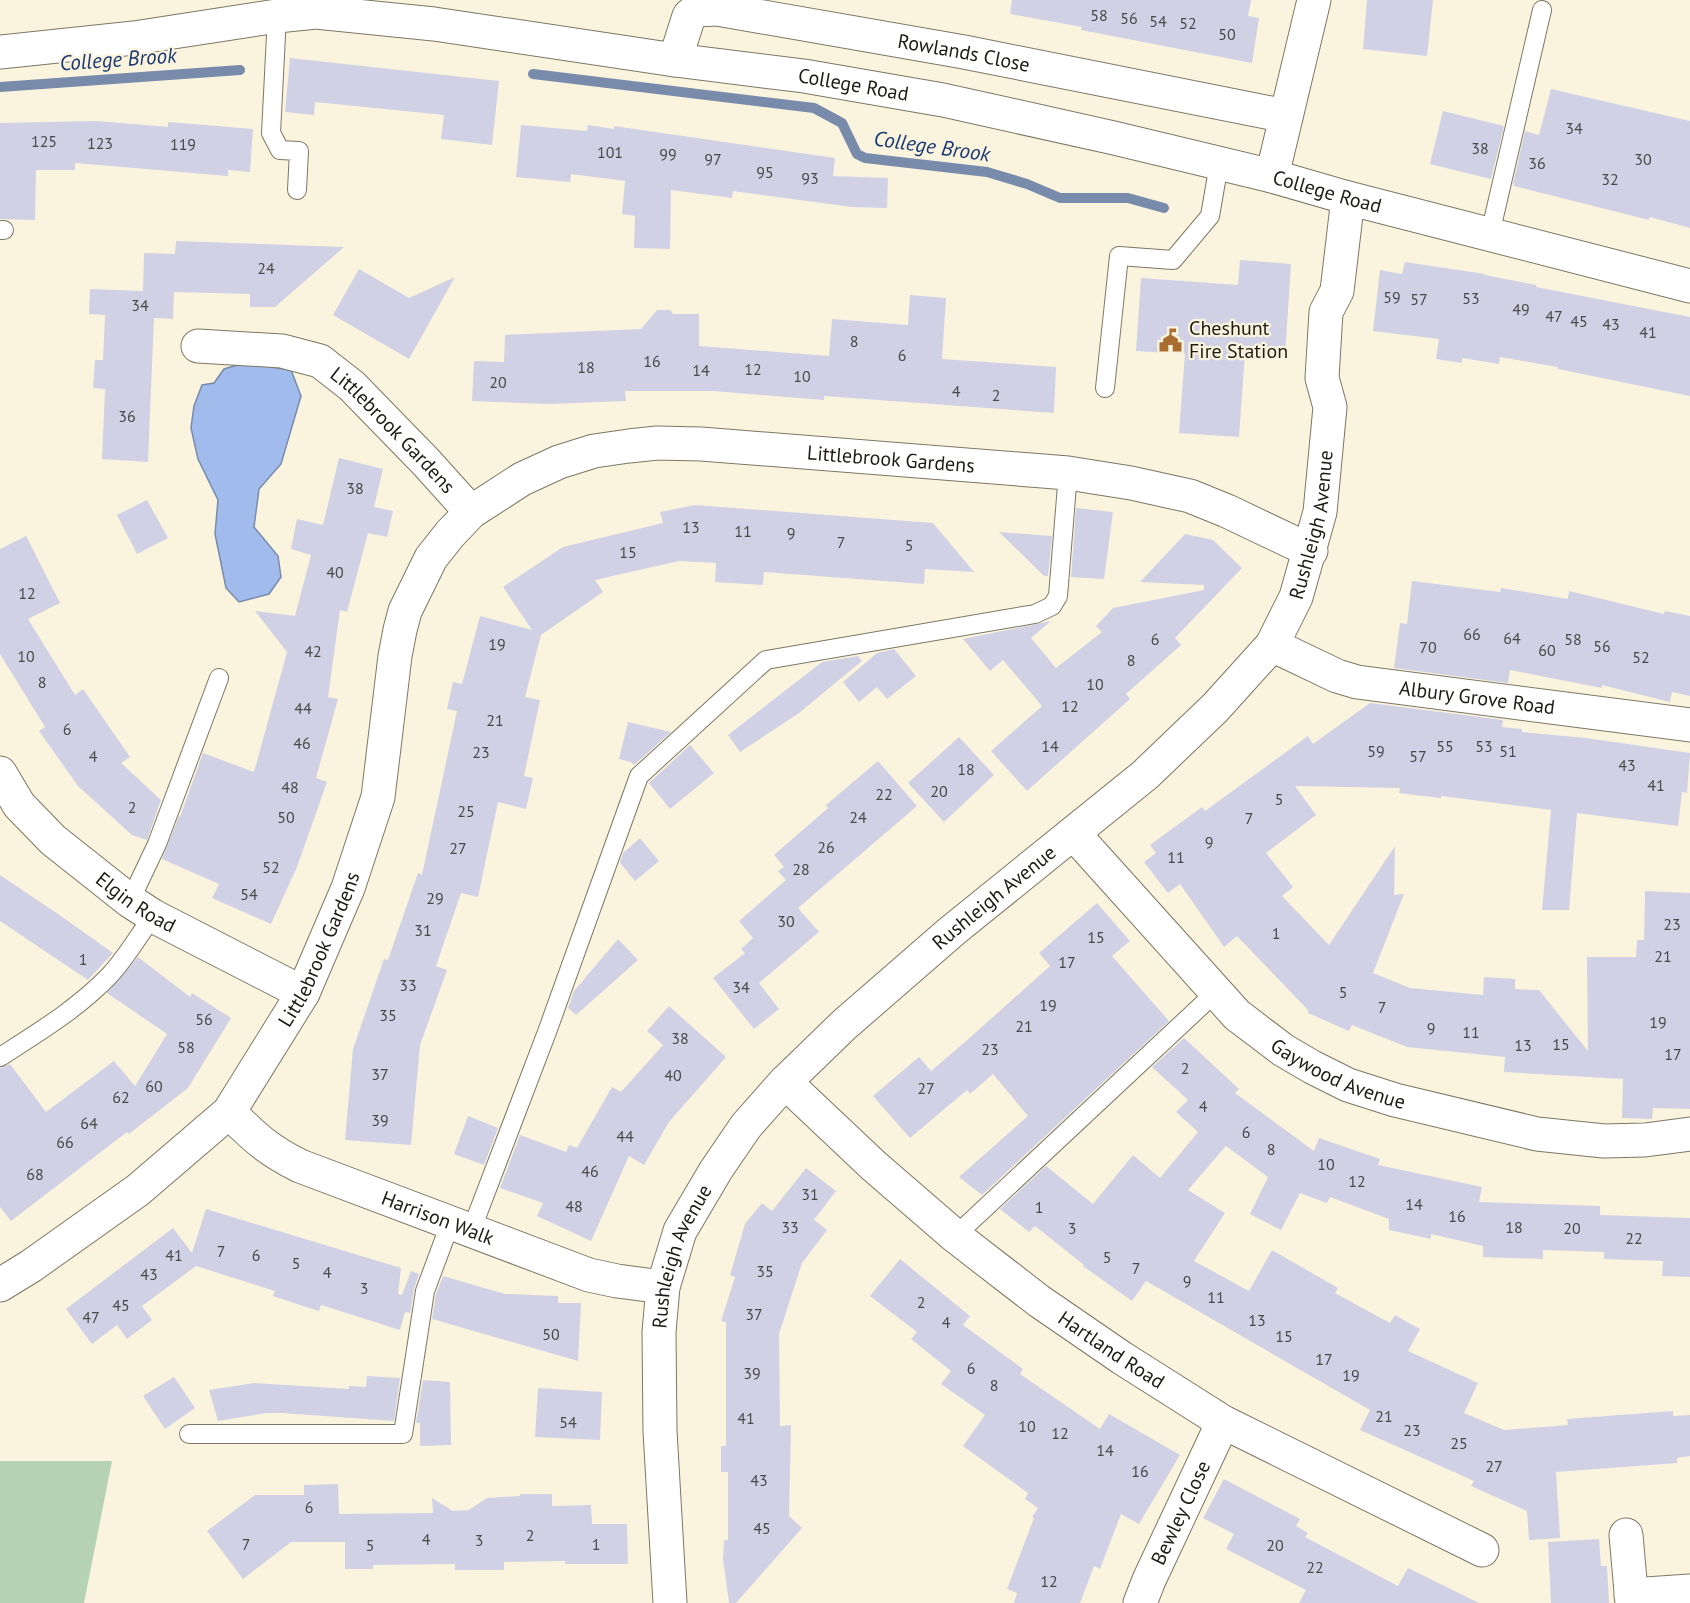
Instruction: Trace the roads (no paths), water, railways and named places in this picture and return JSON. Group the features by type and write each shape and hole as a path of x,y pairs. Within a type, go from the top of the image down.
{"street":[{"path":"1272,176 1314,0"},
{"name":"College Road","path":"0,52 134,38 276,8 434,24 675,60 804,76 943,100 1272,176 1348,198 1690,286"},
{"name":"Rowlands Close","path":"675,60 684,24 684,8 717,9 964,52 1286,116"},
{"name":"Rushleigh Avenue","path":"670,1603 660,1431 659,1332 663,1287 680,1231 716,1170 746,1126 785,1082 845,1024 952,931 1145,775 1215,708 1272,645 1296,597 1311,551 1320,512 1330,407 1322,378 1326,312 1337,291 1348,198"},
{"name":"Littlebrook Gardens","path":"198,346 282,351 320,361 352,386 471,512"},
{"name":"Littlebrook Gardens","path":"1,1283 138,1190 229,1112 303,993 348,888 378,797 395,656 405,611 431,558 471,512 522,479 559,462 594,451 657,443 701,444 1068,473 1131,483 1190,496 1311,551"},
{"name":"Albury Grove Road","path":"1272,645 1337,676 1357,682 1690,725"},
{"name":"Elgin Road","path":"0,773 19,805 53,840 142,908 303,993"},
{"name":"Gaywood Avenue","path":"1074,834 1237,1016 1283,1050 1312,1067 1348,1084 1395,1100 1537,1134 1614,1141 1645,1140 1690,1134"},
{"name":"Hartland Road","path":"785,1082 874,1166 955,1236 1039,1301 1122,1358 1222,1422 1482,1550"},
{"name":"Harrison Walk","path":"229,1112 258,1141 300,1166 589,1275 663,1287"},
{"name":"Bewley Close","path":"1140,1603 1222,1422"},
{"path":"1626,1535 1632,1599 1690,1591"}],"lane":[{"path":"276,8 271,133 280,150 299,151 297,190"},
{"path":"1490,234 1542,10"},
{"path":"1105,388 1119,256 1173,260 1210,216 1219,164"},
{"path":"189,1434 403,1434 425,1291 461,1228 547,1032 639,776 766,660 1035,614 1052,606 1058,596 1061,577 1068,473"},
{"path":"0,1057 62,1017 111,974 142,908 157,844 219,678"},
{"path":"955,1236 1216,992"}],"water":[{"path":"244,363 291,370 301,396 281,464 259,489 254,527 278,556 281,577 269,594 239,602 226,588 215,534 218,500 198,459 191,428 194,406 202,385 214,383 224,369"}],"waterway":[{"name":"College Brook","path":"0,87 240,70"},
{"name":"College Brook","path":"533,74 814,108 842,123 857,154 865,158 987,172 1027,184 1060,198 1128,198 1164,208"}],"place":[{"name":"Cheshunt Fire Station","path":"1171,340"}]}
